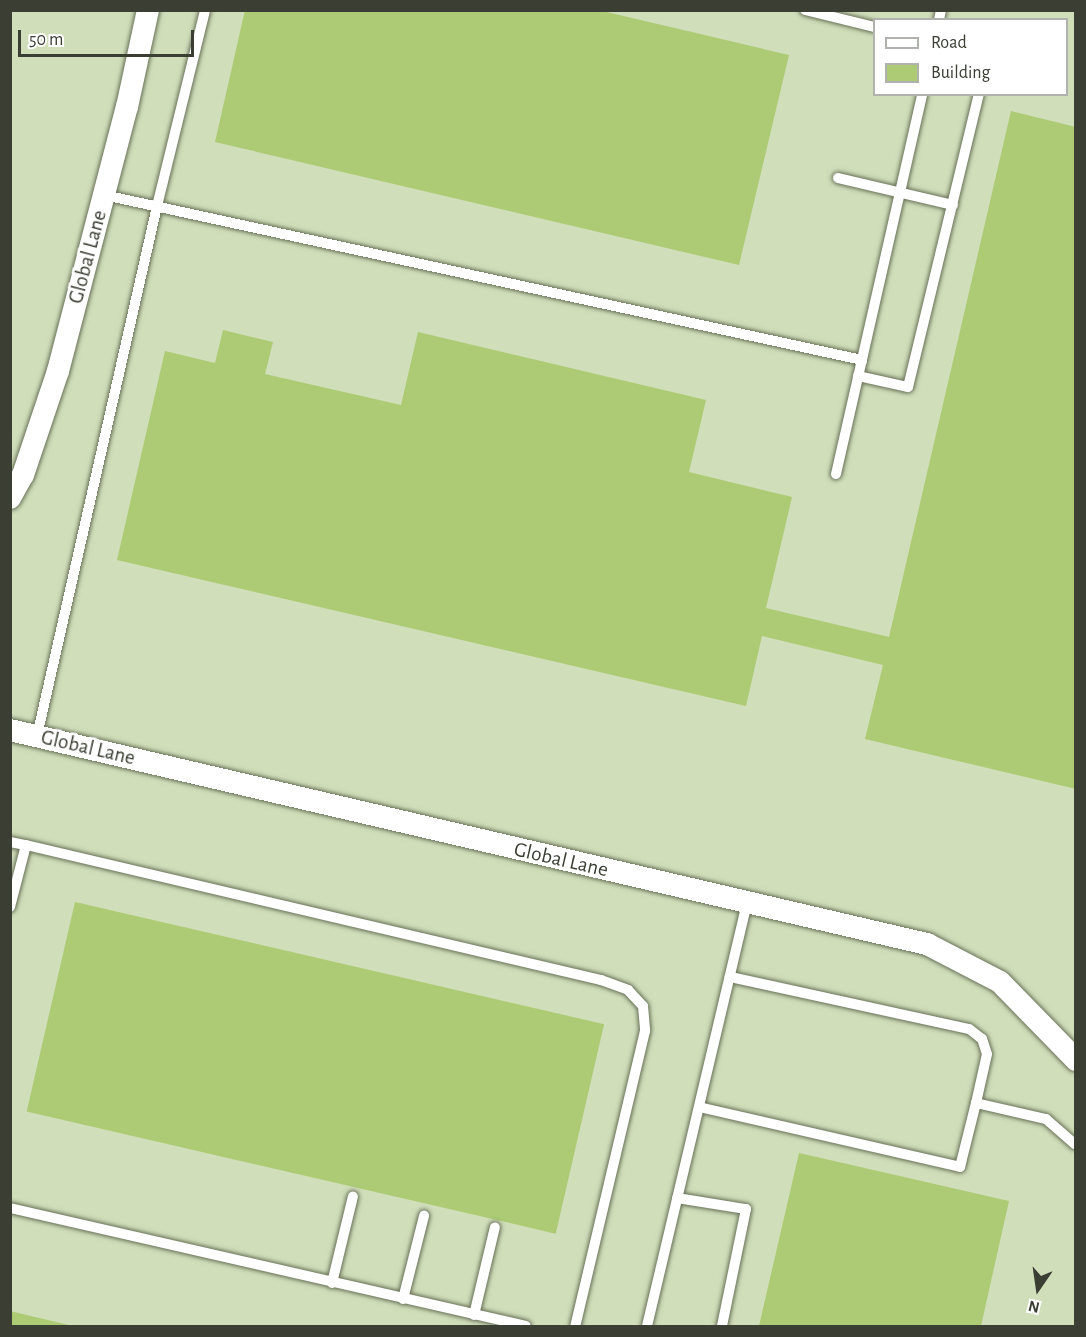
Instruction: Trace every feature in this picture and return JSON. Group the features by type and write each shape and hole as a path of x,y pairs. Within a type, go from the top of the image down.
{"street":[{"name":"Global Lane","path":"10,498 23,475 58,371 127,107 148,10"},
{"name":"Global Lane","path":"10,730 927,944 1000,982 1076,1060"}],"lane":[{"path":"37,736 157,206 205,10"},
{"path":"805,10 873,27"},
{"path":"836,474 922,96"},
{"path":"858,376 908,387 979,96"},
{"path":"838,178 953,205"},
{"path":"104,195 862,360"},
{"path":"10,842 601,980 628,990 643,1006 645,1031 575,1326"},
{"path":"10,908 26,846"},
{"path":"647,1326 747,902"},
{"path":"699,1107 960,1167 976,1103 987,1054 982,1039 969,1029 730,977"},
{"path":"976,1103 1046,1119 1075,1144"},
{"path":"1075,1144 1076,1133"},
{"path":"332,1283 353,1196"},
{"path":"677,1198 746,1209 722,1326"},
{"path":"10,1209 525,1326"},
{"path":"403,1299 423,1216"},
{"path":"474,1315 495,1227"}],"shaded area":[{"path":"11,11 1075,11 1075,1326 11,1326"}],"building":[{"path":"245,10 598,10 789,55 739,265 215,142"},
{"path":"1011,111 1076,127 1076,789 865,739 883,665 762,636 746,706 117,560 165,351 215,363 223,330 273,342 265,374 401,405 418,332 706,400 689,472 792,497 766,608 889,637"},
{"path":"75,902 604,1024 556,1234 27,1111"},
{"path":"799,1153 1009,1201 981,1326 759,1326"},
{"path":"10,1311 73,1326 10,1326"}]}
